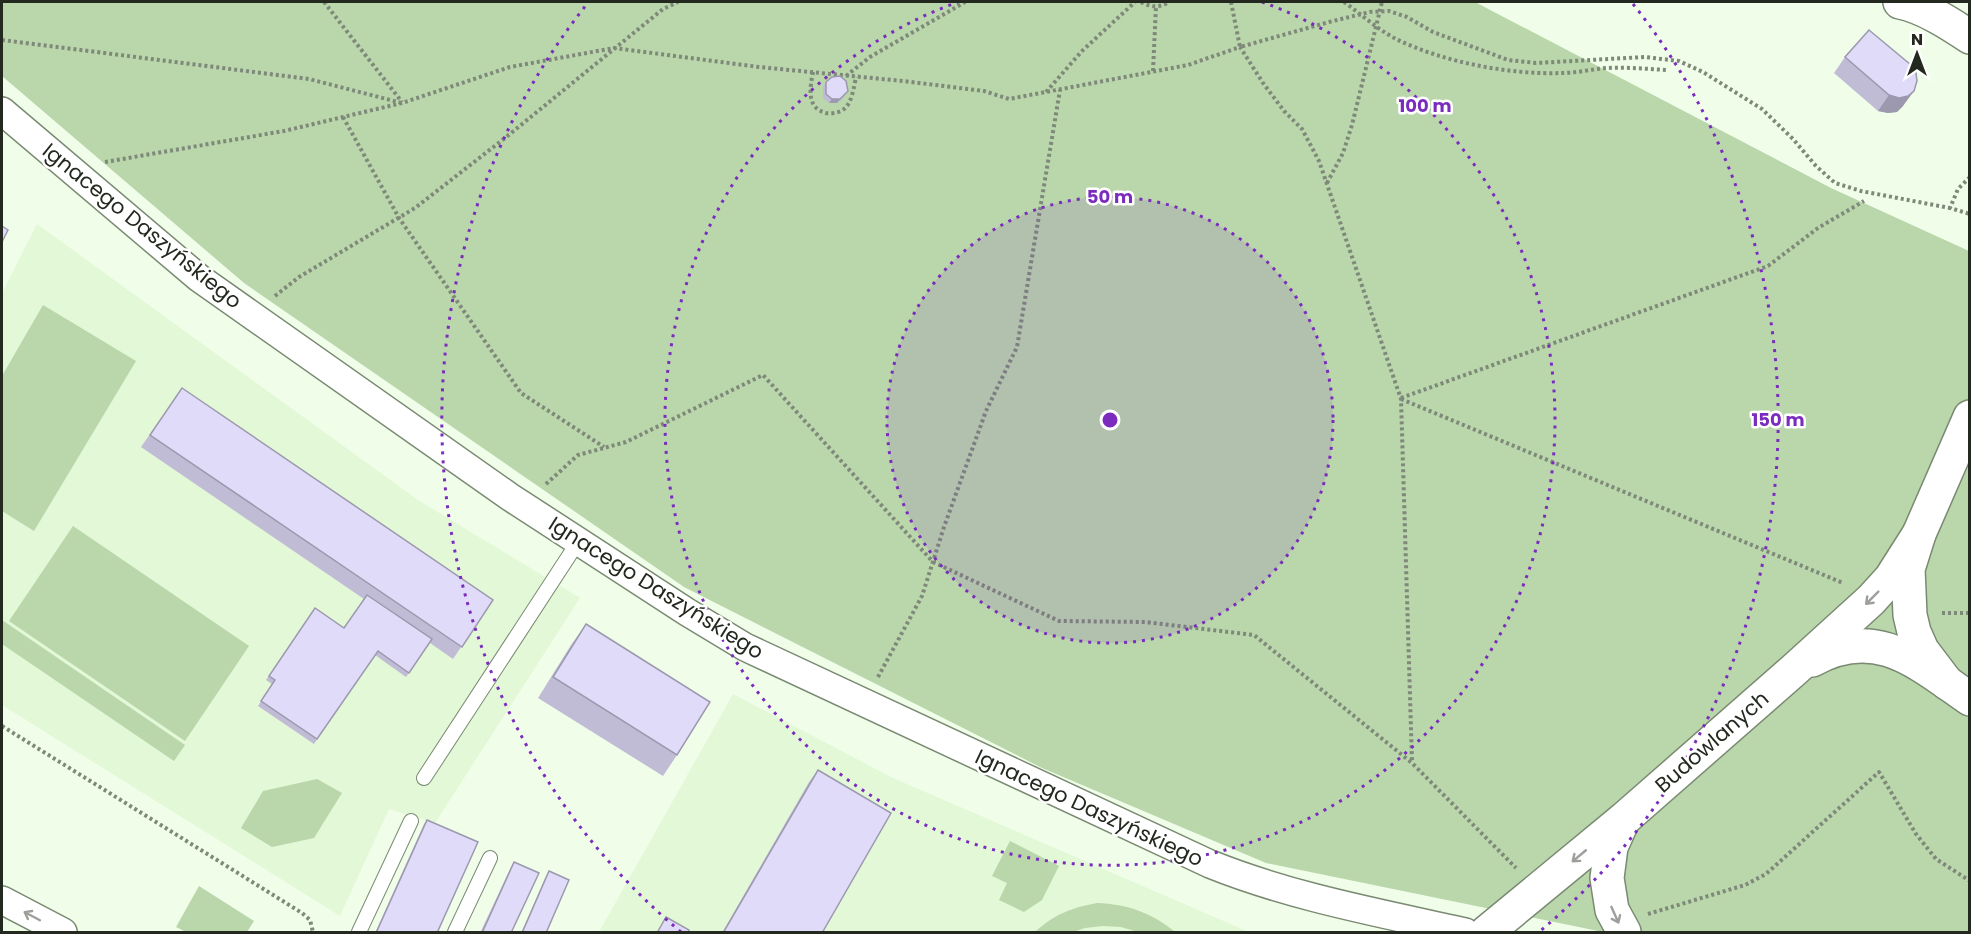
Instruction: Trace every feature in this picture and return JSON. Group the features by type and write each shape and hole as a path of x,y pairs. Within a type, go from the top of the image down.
{"street":[{"path":"1900,2 1927,12 1970,37"},
{"name":"Ignacego Daszyńskiego","path":"2,111 199,278 500,490 687,612 745,647 1246,879 1465,933"},
{"name":"Budowlanych","path":"1958,691 1922,650 1914,632 1910,615 1908,569 1919,534 1970,417"},
{"name":"Budowlanych","path":"1488,933 1624,819 1871,600 1891,578 1919,534"},
{"path":"1794,670 1819,656 1846,647 1868,645 1882,647 1903,655 1958,691"},
{"path":"1624,819 1611,847 1606,879 1612,910 1633,924"},
{"path":"2,900 63,933"}],"lane":[{"path":"424,778 578,542"},
{"path":"359,933 411,821"},
{"path":"455,933 490,858"}],"path":[{"path":"324,2 402,103"},
{"path":"281,304 272,298 299,277 416,208 663,9 678,2"},
{"path":"846,76 870,57 965,2"},
{"path":"1045,93 1082,51 1135,2"},
{"path":"1141,2 1150,6 1169,2"},
{"path":"1231,2 1240,47 1284,111 1302,129 1319,161 1401,399 1412,763"},
{"path":"1344,2 1397,39 1437,54 1484,67 1524,73 1562,73 1607,68 1667,70"},
{"path":"1327,184 1343,153 1352,125 1382,2"},
{"path":"1154,71 1156,6"},
{"path":"102,163 284,131 402,103 510,67 614,48 759,67 984,91 1009,99 1188,65 1240,47 1362,14 1389,11 1407,17 1432,32 1508,60 1536,63 1645,57 1679,61 1703,72 1762,109 1835,183 1861,191 1970,214"},
{"path":"2,40 309,79 402,103"},
{"path":"813,72 810,95 813,105 818,111 832,114 844,109 848,104 856,77"},
{"path":"878,678 922,596 986,411 1017,347 1060,90"},
{"path":"343,117 399,218 520,393 605,448"},
{"path":"1950,208 1958,189 1970,177"},
{"path":"1401,399 1768,266 1818,228 1864,201"},
{"path":"554,490 546,484 578,455 626,442 763,375 933,562 1059,621 1144,622 1254,635 1412,763 1517,869"},
{"path":"1401,399 1853,587"},
{"path":"868,673 886,682"},
{"path":"2,726 302,913 310,920 313,933"},
{"path":"1633,924 1746,885 1766,874 1879,772 1916,834 1936,859 1970,881"}],"shaded area":[{"path":"2,2 1475,2 1831,188 1969,251 1969,932 1603,932 1266,863 1042,768 684,587 244,283 2,76"},
{"path":"37,224 418,500 580,598 435,823 389,809 340,916 2,705 2,293"},
{"path":"43,305 136,361 34,531 2,511 2,376"},
{"path":"73,526 249,646 185,741 9,621"},
{"path":"2,620 185,745 174,761 2,644"},
{"path":"733,694 893,778 1249,932 599,932"},
{"path":"317,779 342,793 314,838 272,847 241,828 263,791"},
{"path":"1010,841 1059,866 1042,900 1024,912 999,900 1007,883 992,876"},
{"path":"199,886 254,921 247,932 186,932 176,927"},
{"path":"1097,903 1119,905 1139,911 1175,932 1138,932 1121,927 1103,926 1073,932 1035,932 1064,913"}],"building":[{"path":"1869,30 1911,65 1916,73 1917,81 1914,91 1908,96 1899,98 1889,95 1845,57"},
{"path":"840,76 846,81 848,91 840,99 832,99 826,94 826,82 832,77"},
{"path":"2,226 8,230 2,242"},
{"path":"182,388 493,600 462,647 150,435"},
{"path":"367,595 432,639 409,673 378,651 317,739 261,701 275,680 269,676 315,608 344,628"},
{"path":"586,624 710,702 677,755 553,677"},
{"path":"818,770 891,813 822,933 723,933"},
{"path":"427,820 478,842 437,933 376,933"},
{"path":"514,862 539,873 511,933 482,933"},
{"path":"549,871 569,880 546,933 522,933"},
{"path":"666,917 689,930 688,933 657,933"}]}
